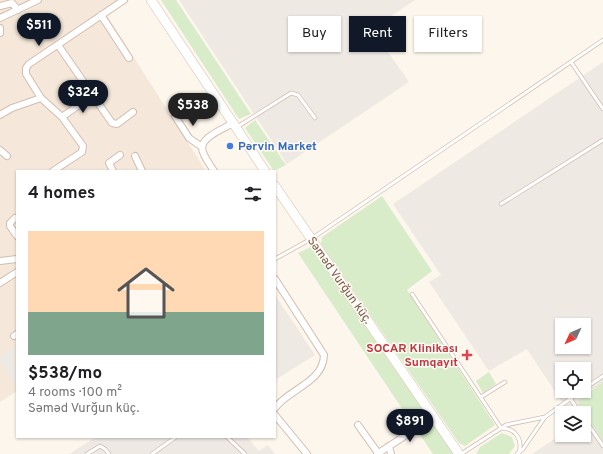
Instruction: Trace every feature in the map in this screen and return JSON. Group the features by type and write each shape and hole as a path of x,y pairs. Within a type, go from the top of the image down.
{"main road":[{"path":"151,0 264,170"},
{"name":"Səməd Vurğun küç.","path":"276,187 460,454"}],"street":[{"path":"0,18 38,0"},
{"path":"54,170 84,150 83,146 62,117 41,98 29,81 25,71 29,64 124,0"},
{"path":"0,6 12,3 18,10"},
{"path":"101,16 129,58"},
{"path":"0,28 0,33"},
{"path":"58,45 114,125 133,112"},
{"path":"62,117 93,95"},
{"path":"0,115 12,108 41,98"},
{"path":"175,116 189,138 202,148 213,170"},
{"path":"202,148 207,138 234,126"},
{"path":"0,150 7,156"},
{"path":"112,170 109,163 120,155"},
{"path":"135,156 142,170"},
{"path":"15,218 10,223 10,226 16,235"},
{"path":"0,261 16,259"},
{"path":"0,283 16,273"},
{"path":"276,281 324,355 323,365 317,374 276,405"},
{"path":"276,416 307,454"},
{"path":"358,425 378,454 434,417"},
{"path":"389,446 392,454"}],"lane":[{"path":"276,258 311,239 603,40"},
{"path":"571,62 603,109"},
{"path":"234,126 291,93 298,95 315,118"},
{"path":"501,204 603,140"},
{"path":"412,294 501,428 512,430 518,435 521,446 518,453"},
{"path":"591,384 603,376"},
{"path":"481,397 505,382"},
{"path":"518,453 545,417 570,398 575,406"},
{"path":"460,454 510,423 545,417"},
{"path":"591,428 603,446"},
{"path":"152,454 175,438"},
{"path":"228,438 245,454"},
{"path":"87,454 100,446 109,454"}],"shaded area":[{"path":"0,0 127,0 107,15 205,170 16,170 16,392 0,402"},
{"path":"179,0 415,0 391,16 349,16 349,52 388,52 409,82 287,164"},
{"path":"603,62 603,454 532,454 555,439 555,442 591,442 591,406 564,406 559,398 591,398 591,362 555,362 555,392 527,349 489,371 429,282 441,275 393,204"},
{"path":"276,296 315,355 276,379"},
{"path":"16,346 16,380 12,382 0,361 0,356"},
{"path":"94,438 248,438 259,451 268,445 275,454 69,454"}],"green space":[{"path":"161,0 176,0 251,114 239,119"},
{"path":"255,120 286,165 273,170 245,128"},
{"path":"382,196 432,271 407,290 495,425 465,446 459,443 321,244 322,237"},
{"path":"311,247 425,413 413,425 298,253"},
{"path":"489,372 496,384 483,393 476,381"},
{"path":"603,382 603,441 591,423 591,406 580,406 578,401 582,398 591,398 591,391"},
{"path":"434,425 453,454 433,454 418,432"},
{"path":"502,433 512,437 515,446 509,454 476,454 480,447"}],"place":[{"name":"Pərvin Market","path":"230,146"},
{"name":"SOCAR Klinikası Sumqayıt","path":"467,355"}]}
